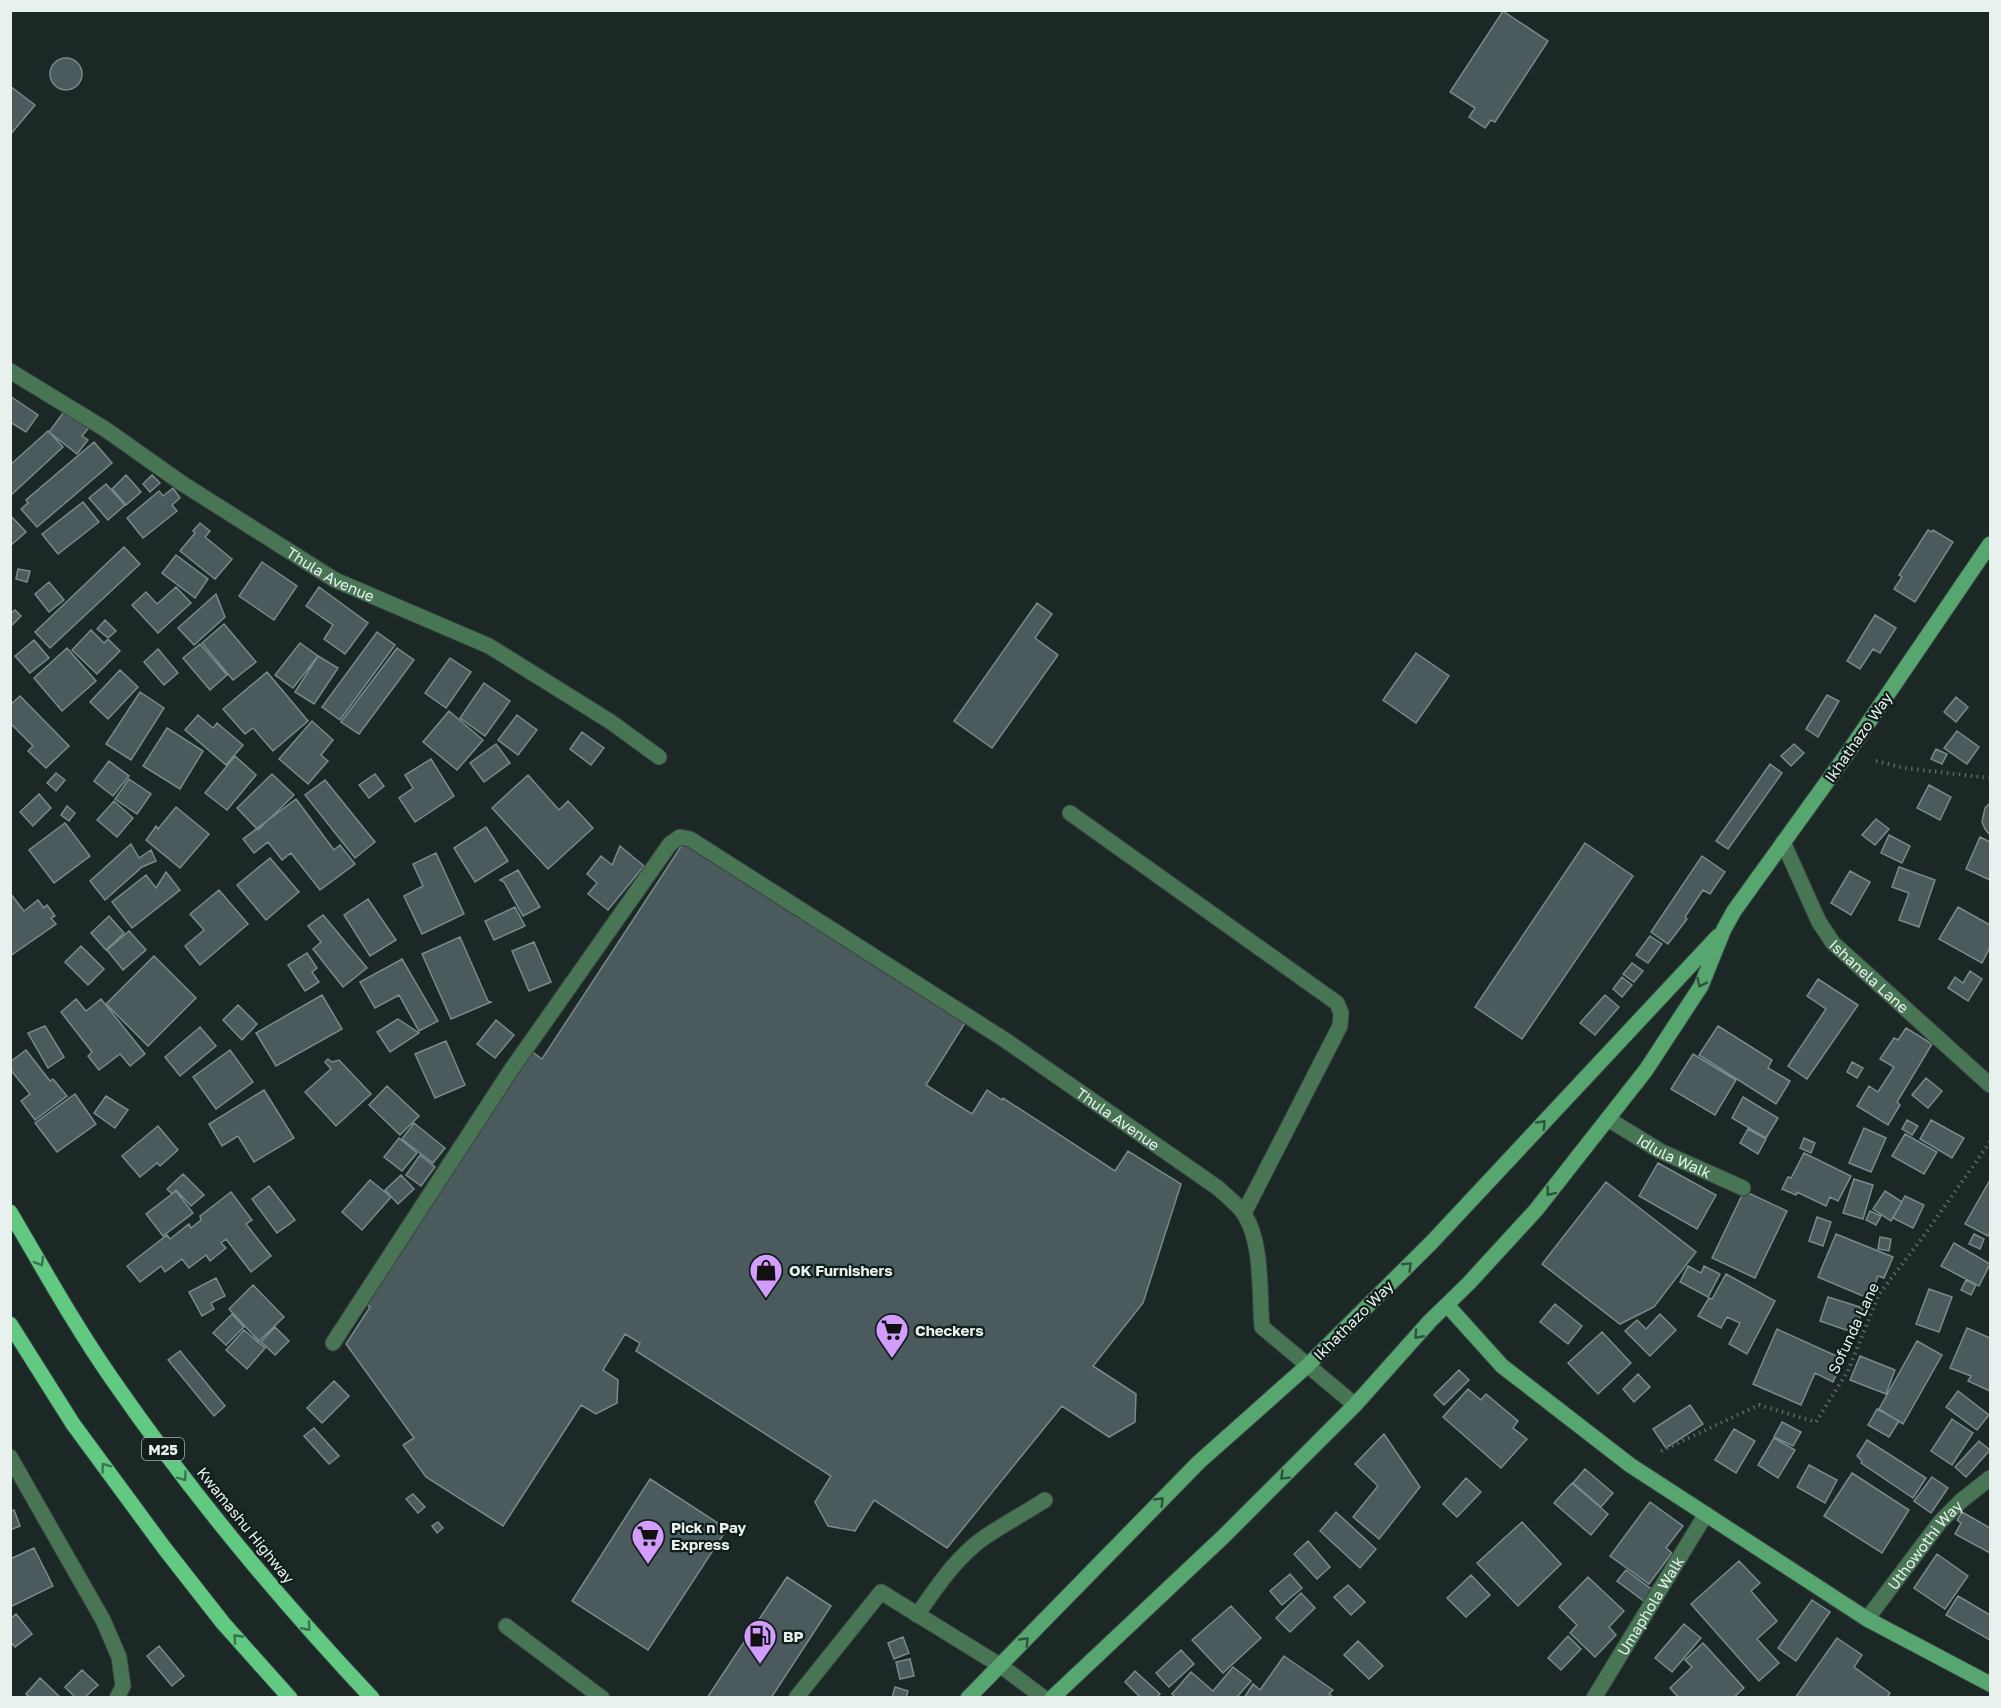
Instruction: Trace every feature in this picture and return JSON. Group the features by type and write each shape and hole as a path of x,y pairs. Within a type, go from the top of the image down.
{"main road":[{"name":"Kwamashu Highway","path":"10,1212 112,1378 194,1492 297,1616 372,1698"},
{"path":"10,1324 73,1424 165,1549 223,1623 290,1698"}],"street":[{"name":"Thula Avenue","path":"10,371 105,429 183,484 335,580 489,646 611,722 659,757"},
{"name":"Ikhathazo Way","path":"968,1698 1199,1462 1307,1366 1432,1242 1724,929 1990,544"},
{"path":"1070,813 1337,1003 1341,1014 1340,1026 1244,1213"},
{"name":"Thula Avenue","path":"333,1343 510,1070 670,844 680,837 690,839 787,899 1005,1040 1218,1188 1244,1213 1253,1235 1257,1254 1262,1327 1355,1405"},
{"name":"Ishanela Lane","path":"1783,842 1819,921 1833,943 1990,1085"},
{"name":"Ikhathazo Way","path":"1052,1698 1224,1536 1355,1405 1536,1210 1646,1070 1701,986 1724,929"},
{"name":"Idlula Walk","path":"1608,1119 1660,1151 1743,1188"},
{"path":"1447,1305 1502,1366 1630,1465 1867,1619 1990,1684"},
{"path":"10,1457 103,1620 119,1657 123,1686 117,1698"},
{"name":"Uthowothi Way","path":"1867,1619 1940,1522 1961,1501 1990,1478"},
{"path":"917,1615 951,1568 971,1549 984,1538 1045,1500"},
{"name":"Umaphola Walk","path":"1594,1698 1707,1514"},
{"path":"796,1698 881,1592 1001,1666 1044,1698"},
{"path":"506,1626 602,1698"}],"path":[{"path":"1847,754 1904,768 1990,778"},
{"name":"Sofunda Lane","path":"1630,1465 1759,1405 1816,1422 1848,1371 1879,1294 1990,1142"}],"building":[{"path":"1503,11 1548,41 1495,122 1491,120 1485,128 1469,117 1475,108 1450,92"},
{"path":"66,58 77,63 82,74 77,85 66,90 55,85 50,74 55,63"},
{"path":"10,86 35,105 10,135"},
{"path":"10,396 38,415 26,432 10,422"},
{"path":"66,409 93,423 82,436 88,440 77,454 49,432"},
{"path":"48,431 63,447 10,496 10,465"},
{"path":"94,442 112,463 37,527 21,509 28,503 26,500"},
{"path":"126,475 141,492 126,505 112,489"},
{"path":"152,475 160,483 150,492 143,484"},
{"path":"106,484 125,505 108,520 89,498"},
{"path":"173,488 180,498 172,505 177,511 143,538 127,518 159,491 163,496"},
{"path":"83,502 99,522 58,554 42,534"},
{"path":"10,515 26,532 10,546"},
{"path":"200,523 210,531 205,537 232,559 215,579 180,551"},
{"path":"1928,530 1932,532 1933,530 1953,542 1915,602 1894,589 1902,577 1899,575"},
{"path":"124,547 140,564 50,648 35,632"},
{"path":"176,555 208,579 195,598 162,573"},
{"path":"262,562 297,586 274,620 239,596"},
{"path":"18,569 30,571 27,582 16,579"},
{"path":"49,582 64,600 49,612 35,594"},
{"path":"176,587 191,603 158,633 132,605 146,592 157,604"},
{"path":"319,587 368,623 345,654 324,639 333,625 306,606"},
{"path":"216,594 225,617 194,645 178,628"},
{"path":"1037,603 1052,614 1035,638 1058,655 992,748 954,721"},
{"path":"15,610 21,616 11,626 10,614"},
{"path":"1875,615 1896,628 1880,653 1873,649 1860,669 1847,661"},
{"path":"105,620 116,631 108,638 97,629"},
{"path":"224,624 256,662 233,680 202,643"},
{"path":"91,630 104,643 108,639 120,651 97,674 72,650"},
{"path":"377,632 395,645 340,720 322,707"},
{"path":"34,640 49,658 30,673 15,656"},
{"path":"300,643 318,656 293,688 275,675"},
{"path":"200,644 227,675 210,690 183,658"},
{"path":"67,648 96,681 62,711 34,678"},
{"path":"397,648 414,660 359,734 341,722"},
{"path":"158,649 178,673 164,685 144,662"},
{"path":"1416,653 1449,676 1416,723 1383,700"},
{"path":"318,656 338,668 314,704 295,692"},
{"path":"450,658 471,672 446,708 425,693"},
{"path":"120,670 138,687 108,719 90,702"},
{"path":"267,672 308,721 273,751 253,728 245,734 223,709"},
{"path":"484,683 510,701 485,736 460,718"},
{"path":"140,692 164,708 131,760 106,744"},
{"path":"1827,695 1839,701 1818,737 1806,729"},
{"path":"20,696 69,746 46,768 28,751 33,746 10,723 10,705"},
{"path":"1956,697 1968,707 1956,722 1944,712"},
{"path":"449,711 483,740 457,770 423,742"},
{"path":"198,715 213,728 217,723 243,745 226,765 185,730"},
{"path":"517,715 537,730 518,755 498,740"},
{"path":"312,721 333,740 321,755 328,761 308,784 279,759"},
{"path":"167,728 203,751 180,789 143,766"},
{"path":"1957,731 1979,747 1967,764 1944,748"},
{"path":"582,732 604,748 591,765 570,749"},
{"path":"496,744 510,763 484,782 470,763"},
{"path":"1794,744 1804,753 1791,766 1781,756"},
{"path":"1936,749 1947,754 1942,764 1931,759"},
{"path":"235,756 256,775 227,810 205,793"},
{"path":"431,759 454,796 415,822 399,798 413,788 405,775"},
{"path":"109,761 129,776 113,796 94,781"},
{"path":"1770,764 1782,773 1728,849 1716,841"},
{"path":"56,773 65,780 56,791 47,783"},
{"path":"272,774 294,795 258,830 237,808"},
{"path":"375,774 384,786 369,798 359,785"},
{"path":"528,775 559,810 568,801 593,828 548,869 492,808"},
{"path":"129,779 151,794 137,814 115,799"},
{"path":"325,780 375,842 355,858 305,795"},
{"path":"1929,785 1951,797 1940,820 1917,808"},
{"path":"39,794 51,808 33,826 20,812"},
{"path":"296,799 334,850 340,845 355,864 320,890 291,853 282,860 268,842 254,853 243,839"},
{"path":"114,801 133,818 117,837 97,820"},
{"path":"1990,803 1990,835 1982,822 1985,808"},
{"path":"67,806 75,813 69,821 61,815"},
{"path":"176,807 209,834 180,868 146,840 156,826 158,829"},
{"path":"1876,819 1889,829 1875,845 1862,835"},
{"path":"65,823 90,856 54,883 29,850"},
{"path":"486,827 508,861 475,882 454,848"},
{"path":"1889,835 1910,846 1902,863 1881,853"},
{"path":"1980,837 1990,842 1990,880 1966,869"},
{"path":"684,842 965,1023 926,1085 972,1114 987,1090 1115,1171 1128,1151 1181,1184 1143,1303 1093,1366 1136,1394 1135,1422 1109,1437 1062,1406 947,1548 874,1500 855,1531 828,1526 815,1502 831,1476 636,1351 640,1343 625,1334 603,1370 618,1380 617,1403 596,1414 581,1405 503,1526 426,1477 403,1445 414,1438 346,1344 370,1307 365,1303 531,1051 542,1059"},
{"path":"1585,843 1633,876 1522,1039 1475,1007"},
{"path":"131,844 139,858 151,850 156,861 142,867 105,900 90,881"},
{"path":"620,846 644,866 608,910 588,894 597,883 587,874 601,856 612,865"},
{"path":"436,853 464,914 422,934 404,896 423,886 413,864"},
{"path":"1702,856 1725,872 1710,894 1703,890 1685,917 1687,919 1668,944 1651,932"},
{"path":"270,858 299,892 266,920 237,885"},
{"path":"1899,867 1935,880 1919,927 1899,920 1909,893 1892,887"},
{"path":"518,870 540,907 523,916 504,882 500,880"},
{"path":"1850,871 1870,882 1851,915 1831,903"},
{"path":"166,872 180,890 132,928 112,902 146,875 156,888"},
{"path":"219,890 248,924 200,965 185,946 204,930 190,914"},
{"path":"10,893 24,911 38,900 44,908 47,905 55,916 51,918 56,924 10,956"},
{"path":"368,899 396,940 370,956 344,915"},
{"path":"515,907 525,926 494,940 485,921"},
{"path":"1958,907 1990,925 1990,947 1982,963 1939,939"},
{"path":"323,915 367,968 343,987 313,949 321,942 308,926"},
{"path":"109,916 124,933 106,950 91,933"},
{"path":"129,931 146,950 123,970 107,950"},
{"path":"1650,936 1662,944 1648,963 1636,955"},
{"path":"460,937 488,1001 491,1002 451,1019 422,954"},
{"path":"534,942 551,982 529,991 512,951"},
{"path":"81,946 104,969 88,985 65,962"},
{"path":"307,953 317,968 312,972 319,982 305,991 288,965"},
{"path":"154,956 196,998 148,1046 106,1004"},
{"path":"402,959 438,1021 419,1031 399,995 375,1008 360,982"},
{"path":"1632,963 1643,971 1634,982 1623,974"},
{"path":"1970,971 1982,979 1968,1001 1948,988 1955,977 1963,983"},
{"path":"1622,977 1632,985 1622,997 1613,989"},
{"path":"1818,979 1858,1005 1807,1079 1788,1066 1826,1009 1807,996"},
{"path":"322,995 342,1029 276,1066 256,1033"},
{"path":"1605,995 1619,1007 1595,1035 1580,1023"},
{"path":"76,999 86,1011 101,999 145,1054 130,1066 120,1054 99,1070 88,1056 92,1052 61,1012"},
{"path":"238,1005 257,1024 242,1040 223,1020"},
{"path":"398,1019 419,1033 390,1052 377,1032"},
{"path":"496,1020 514,1035 495,1058 477,1044"},
{"path":"45,1026 64,1057 48,1068 28,1033"},
{"path":"1718,1026 1772,1060 1768,1068 1790,1081 1776,1104 1699,1055"},
{"path":"200,1027 216,1046 180,1076 165,1057"},
{"path":"1906,1028 1932,1044 1897,1102 1900,1105 1888,1125 1857,1106 1869,1086 1878,1092 1894,1067 1880,1059 1894,1038 1898,1040"},
{"path":"446,1041 465,1085 435,1098 415,1054"},
{"path":"26,1050 50,1081 53,1079 67,1096 35,1120 21,1101 30,1094 10,1069 10,1062"},
{"path":"230,1050 253,1082 216,1109 193,1077"},
{"path":"1693,1054 1736,1080 1715,1115 1671,1089"},
{"path":"328,1059 332,1062 339,1060 371,1094 336,1126 305,1092 331,1069 325,1062"},
{"path":"1852,1062 1863,1068 1857,1078 1847,1072"},
{"path":"1926,1078 1942,1091 1928,1108 1912,1095"},
{"path":"387,1086 419,1116 400,1135 369,1105"},
{"path":"264,1090 294,1138 254,1162 238,1136 222,1146 209,1124"},
{"path":"75,1094 96,1124 57,1152 35,1123"},
{"path":"106,1096 128,1110 115,1128 94,1113"},
{"path":"1743,1097 1778,1118 1766,1138 1732,1118"},
{"path":"1907,1120 1918,1126 1912,1135 1902,1129"},
{"path":"1931,1120 1964,1138 1952,1158 1920,1139"},
{"path":"414,1123 445,1148 433,1163 402,1139"},
{"path":"158,1126 178,1150 160,1166 157,1163 140,1177 122,1156"},
{"path":"1864,1128 1886,1138 1871,1172 1849,1163"},
{"path":"1748,1129 1766,1139 1758,1154 1740,1143"},
{"path":"1905,1134 1937,1152 1924,1174 1892,1156"},
{"path":"399,1138 417,1153 402,1171 384,1157"},
{"path":"1804,1138 1815,1143 1811,1153 1800,1148"},
{"path":"1804,1153 1851,1176 1838,1201 1830,1197 1826,1206 1797,1192 1796,1195 1782,1189 1788,1177 1791,1178"},
{"path":"420,1155 435,1167 421,1186 406,1175"},
{"path":"1658,1163 1716,1195 1697,1229 1639,1196"},
{"path":"183,1174 204,1195 191,1206 176,1190 172,1194 167,1189"},
{"path":"401,1175 414,1189 398,1204 385,1190"},
{"path":"1854,1179 1873,1185 1863,1219 1843,1213"},
{"path":"370,1180 391,1197 362,1230 342,1212"},
{"path":"1990,1180 1990,1231 1988,1236 1965,1224"},
{"path":"1606,1182 1696,1252 1654,1307 1620,1324 1542,1264"},
{"path":"269,1186 295,1220 277,1233 252,1199"},
{"path":"176,1191 193,1213 163,1236 146,1214"},
{"path":"1744,1191 1787,1211 1755,1278 1712,1258"},
{"path":"1885,1191 1902,1202 1891,1221 1873,1209"},
{"path":"231,1192 252,1220 246,1224 271,1256 251,1272 226,1239 221,1243 226,1248 210,1261 206,1255 189,1268 182,1259 165,1272 161,1266 140,1282 127,1266 167,1235 170,1239 189,1224 191,1228 201,1220 200,1216"},
{"path":"1905,1196 1924,1205 1913,1228 1893,1218"},
{"path":"1870,1211 1881,1216 1876,1225 1866,1220"},
{"path":"1817,1217 1831,1222 1823,1246 1809,1241"},
{"path":"1836,1234 1893,1257 1884,1278 1878,1276 1870,1299 1818,1277"},
{"path":"1974,1234 1984,1239 1980,1249 1969,1244"},
{"path":"1880,1237 1891,1239 1889,1251 1878,1249"},
{"path":"1954,1243 1990,1264 1979,1286 1941,1266"},
{"path":"1688,1266 1701,1273 1704,1266 1720,1274 1708,1297 1680,1282"},
{"path":"1726,1274 1775,1301 1747,1354 1729,1344 1740,1323 1727,1317 1721,1328 1698,1316 1709,1298 1712,1299"},
{"path":"216,1278 225,1296 211,1303 214,1309 202,1316 189,1292"},
{"path":"1966,1280 1976,1285 1971,1295 1961,1290"},
{"path":"253,1285 284,1317 259,1341 229,1309"},
{"path":"1929,1289 1952,1297 1939,1332 1916,1324"},
{"path":"1828,1297 1863,1308 1855,1333 1820,1321"},
{"path":"1555,1304 1582,1326 1568,1344 1540,1322"},
{"path":"232,1314 244,1327 226,1345 213,1333"},
{"path":"1660,1314 1676,1330 1650,1356 1625,1331 1637,1320 1646,1329"},
{"path":"275,1327 289,1341 275,1355 261,1342"},
{"path":"1967,1328 1990,1338 1990,1391 1968,1381 1971,1376 1950,1368"},
{"path":"1777,1329 1843,1359 1833,1382 1815,1373 1801,1405 1753,1384"},
{"path":"244,1330 265,1348 247,1369 226,1350"},
{"path":"1602,1332 1631,1363 1598,1394 1568,1363"},
{"path":"1917,1341 1942,1355 1903,1424 1879,1409"},
{"path":"180,1351 225,1406 214,1416 168,1360"},
{"path":"1860,1356 1895,1370 1886,1394 1850,1380"},
{"path":"1459,1370 1469,1380 1444,1405 1434,1395"},
{"path":"1638,1374 1650,1387 1634,1402 1623,1389"},
{"path":"334,1381 349,1396 322,1423 307,1408"},
{"path":"1468,1389 1481,1400 1486,1394 1518,1421 1513,1428 1527,1439 1501,1468 1443,1417"},
{"path":"1958,1391 1989,1415 1977,1430 1946,1407"},
{"path":"1690,1405 1703,1424 1666,1448 1653,1429"},
{"path":"1877,1409 1899,1421 1889,1437 1868,1425"},
{"path":"1952,1419 1973,1433 1952,1465 1931,1451"},
{"path":"1782,1422 1801,1432 1793,1446 1774,1437"},
{"path":"314,1428 339,1456 329,1464 304,1436"},
{"path":"1734,1429 1755,1441 1736,1473 1715,1460"},
{"path":"1384,1434 1420,1487 1379,1539 1353,1517 1378,1486 1355,1464"},
{"path":"1774,1438 1795,1450 1778,1478 1758,1465"},
{"path":"1867,1440 1926,1478 1913,1498 1861,1463 1862,1461 1857,1456"},
{"path":"1979,1441 1990,1450 1966,1477 1955,1467"},
{"path":"1809,1465 1837,1480 1825,1503 1797,1487"},
{"path":"1585,1469 1613,1493 1601,1507 1573,1483"},
{"path":"1852,1473 1909,1510 1882,1553 1824,1516"},
{"path":"1932,1477 1948,1488 1931,1513 1914,1501"},
{"path":"1466,1478 1481,1492 1457,1517 1443,1504"},
{"path":"650,1479 727,1529 648,1650 572,1601"},
{"path":"1572,1483 1608,1514 1591,1535 1554,1503"},
{"path":"413,1494 425,1507 418,1513 406,1499"},
{"path":"1650,1502 1683,1526 1666,1548 1672,1553 1649,1584 1610,1556"},
{"path":"14,1510 20,1526 10,1530 10,1511"},
{"path":"1336,1512 1376,1549 1360,1568 1320,1531"},
{"path":"1962,1512 1990,1528 1990,1553 1955,1534 1961,1523 1957,1520"},
{"path":"438,1522 443,1528 437,1533 432,1526"},
{"path":"1522,1522 1561,1564 1518,1606 1477,1563"},
{"path":"1308,1541 1330,1567 1317,1579 1294,1554"},
{"path":"34,1548 53,1586 10,1607 10,1559"},
{"path":"1937,1554 1968,1576 1945,1609 1914,1588"},
{"path":"1739,1561 1760,1583 1751,1591 1777,1621 1757,1639 1779,1663 1759,1681 1691,1604"},
{"path":"1626,1570 1654,1591 1645,1602 1617,1581"},
{"path":"1290,1574 1302,1588 1282,1605 1270,1591"},
{"path":"1471,1575 1490,1595 1466,1617 1447,1598"},
{"path":"787,1577 831,1606 771,1698 707,1698"},
{"path":"1588,1577 1624,1611 1609,1627 1616,1635 1595,1657 1570,1633 1577,1625 1559,1607"},
{"path":"1348,1585 1365,1602 1351,1615 1334,1597"},
{"path":"1301,1593 1315,1608 1290,1632 1276,1618"},
{"path":"1958,1596 1990,1615 1990,1640 1946,1615"},
{"path":"1812,1600 1830,1612 1796,1661 1778,1648"},
{"path":"1231,1606 1261,1638 1223,1673 1192,1640"},
{"path":"16,1614 32,1634 15,1647 10,1641 10,1619"},
{"path":"1684,1624 1701,1638 1672,1672 1655,1658"},
{"path":"1568,1636 1581,1649 1561,1670 1548,1658"},
{"path":"903,1637 909,1653 894,1659 888,1643"},
{"path":"1837,1638 1862,1655 1854,1667 1890,1693 1887,1698 1795,1698"},
{"path":"1358,1641 1383,1666 1369,1679 1344,1655"},
{"path":"1703,1643 1744,1688 1733,1698 1679,1698 1670,1688 1692,1667 1685,1660"},
{"path":"159,1646 184,1676 172,1686 147,1656"},
{"path":"1181,1650 1194,1664 1169,1687 1156,1673"},
{"path":"1284,1656 1333,1690 1329,1694 1334,1698 1244,1698 1253,1684 1260,1690"},
{"path":"910,1659 914,1676 900,1679 896,1662"},
{"path":"1233,1667 1251,1681 1236,1698 1176,1698 1172,1694 1191,1672 1213,1691"},
{"path":"82,1670 98,1685 84,1698 76,1698 65,1687"},
{"path":"1135,1671 1160,1694 1156,1698 1141,1698 1125,1682"},
{"path":"40,1678 61,1698 30,1698 26,1694"},
{"path":"895,1687 908,1691 906,1698 892,1698"}],"place":[{"name":"OK Furnishers","path":"766,1299"},
{"name":"Checkers","path":"892,1359"},
{"name":"Pick n Pay Express","path":"648,1565"},
{"name":"BP","path":"760,1665"}]}
